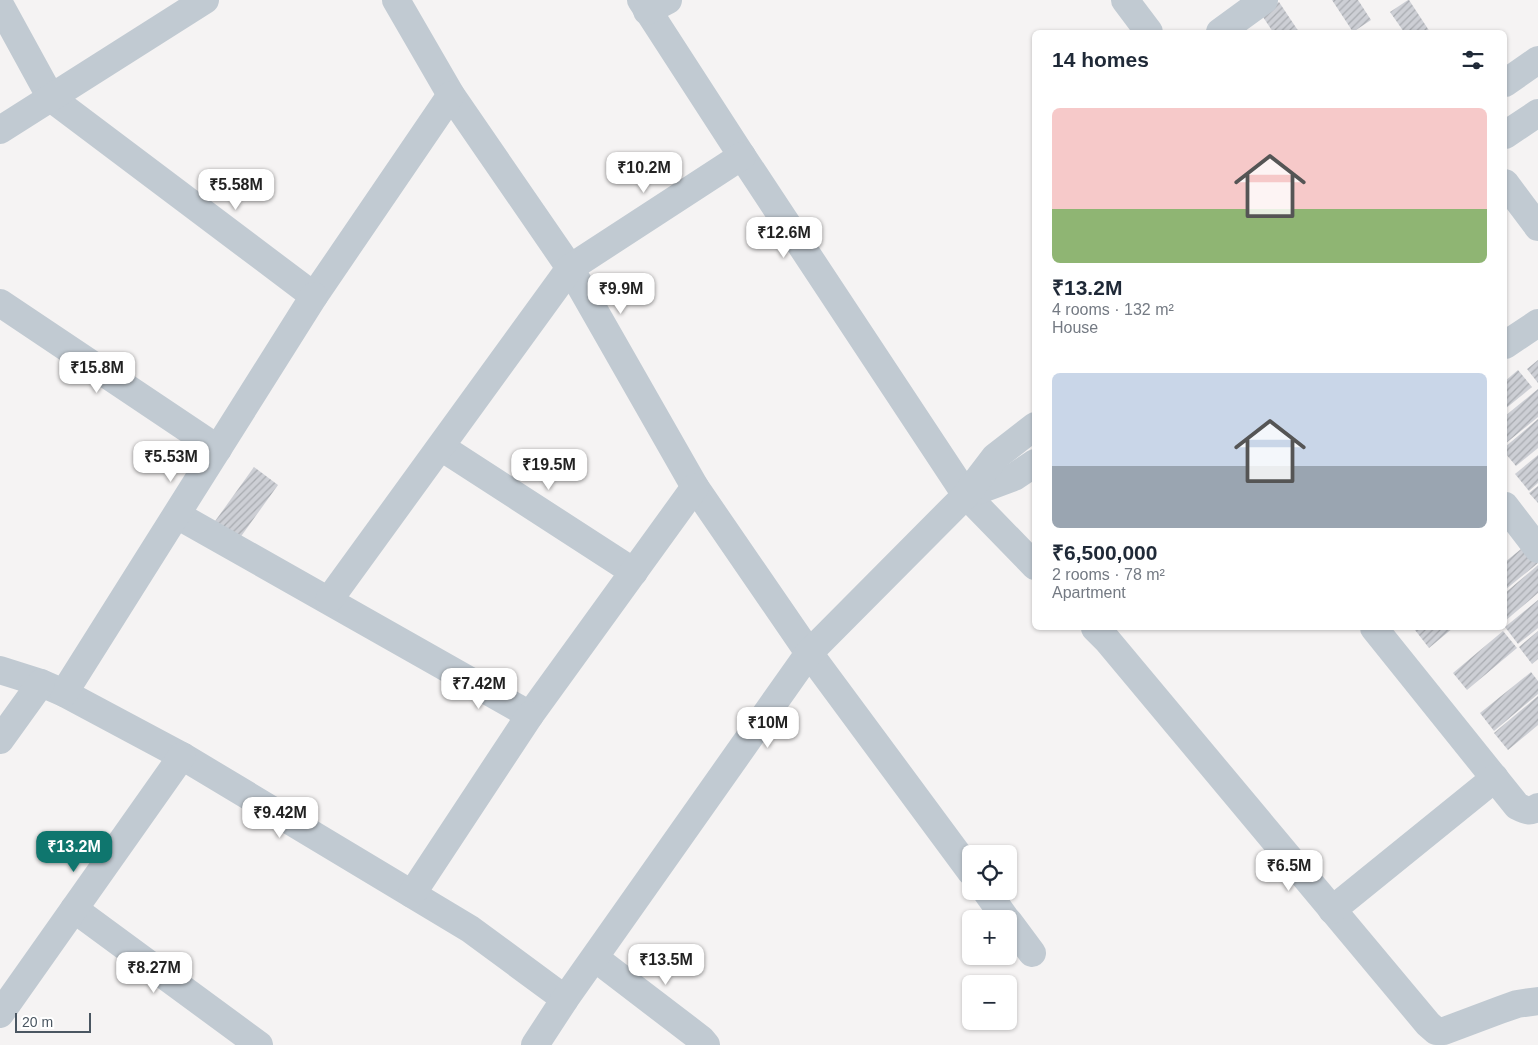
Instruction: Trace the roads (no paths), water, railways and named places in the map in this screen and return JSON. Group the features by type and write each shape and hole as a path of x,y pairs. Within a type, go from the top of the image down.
{"street":[{"path":"0,130 206,0"},
{"path":"396,0 451,95 570,268 695,488 809,654 962,860"},
{"path":"1125,0 1148,30"},
{"path":"1223,30 1264,0"},
{"path":"652,4 742,156 966,495 1032,563"},
{"path":"0,6 51,98 314,296"},
{"path":"1507,82 1538,60"},
{"path":"0,740 53,688 177,515 314,296 451,95"},
{"path":"1507,134 1538,113"},
{"path":"329,600 570,268 742,156"},
{"path":"1507,185 1538,226"},
{"path":"0,303 218,449"},
{"path":"1507,344 1538,323"},
{"path":"535,1045 565,999 809,654 966,495 995,457 1032,428"},
{"path":"441,446 634,572"},
{"path":"966,495 1014,477 1032,464"},
{"path":"412,894 530,714 695,488"},
{"path":"1507,509 1538,549"},
{"path":"177,515 530,714"},
{"path":"1376,630 1517,806 1526,811 1534,810 1538,807"},
{"path":"1109,632 1332,910 1428,1024 1436,1031 1444,1031 1517,1004 1538,1001"},
{"path":"0,670 53,688 182,756 470,929 565,999"},
{"path":"0,1014 182,756"},
{"path":"1332,910 1495,778"},
{"path":"74,909 259,1045"},
{"path":"1017,933 1032,953"},
{"path":"595,958 701,1038 706,1045"}]}
